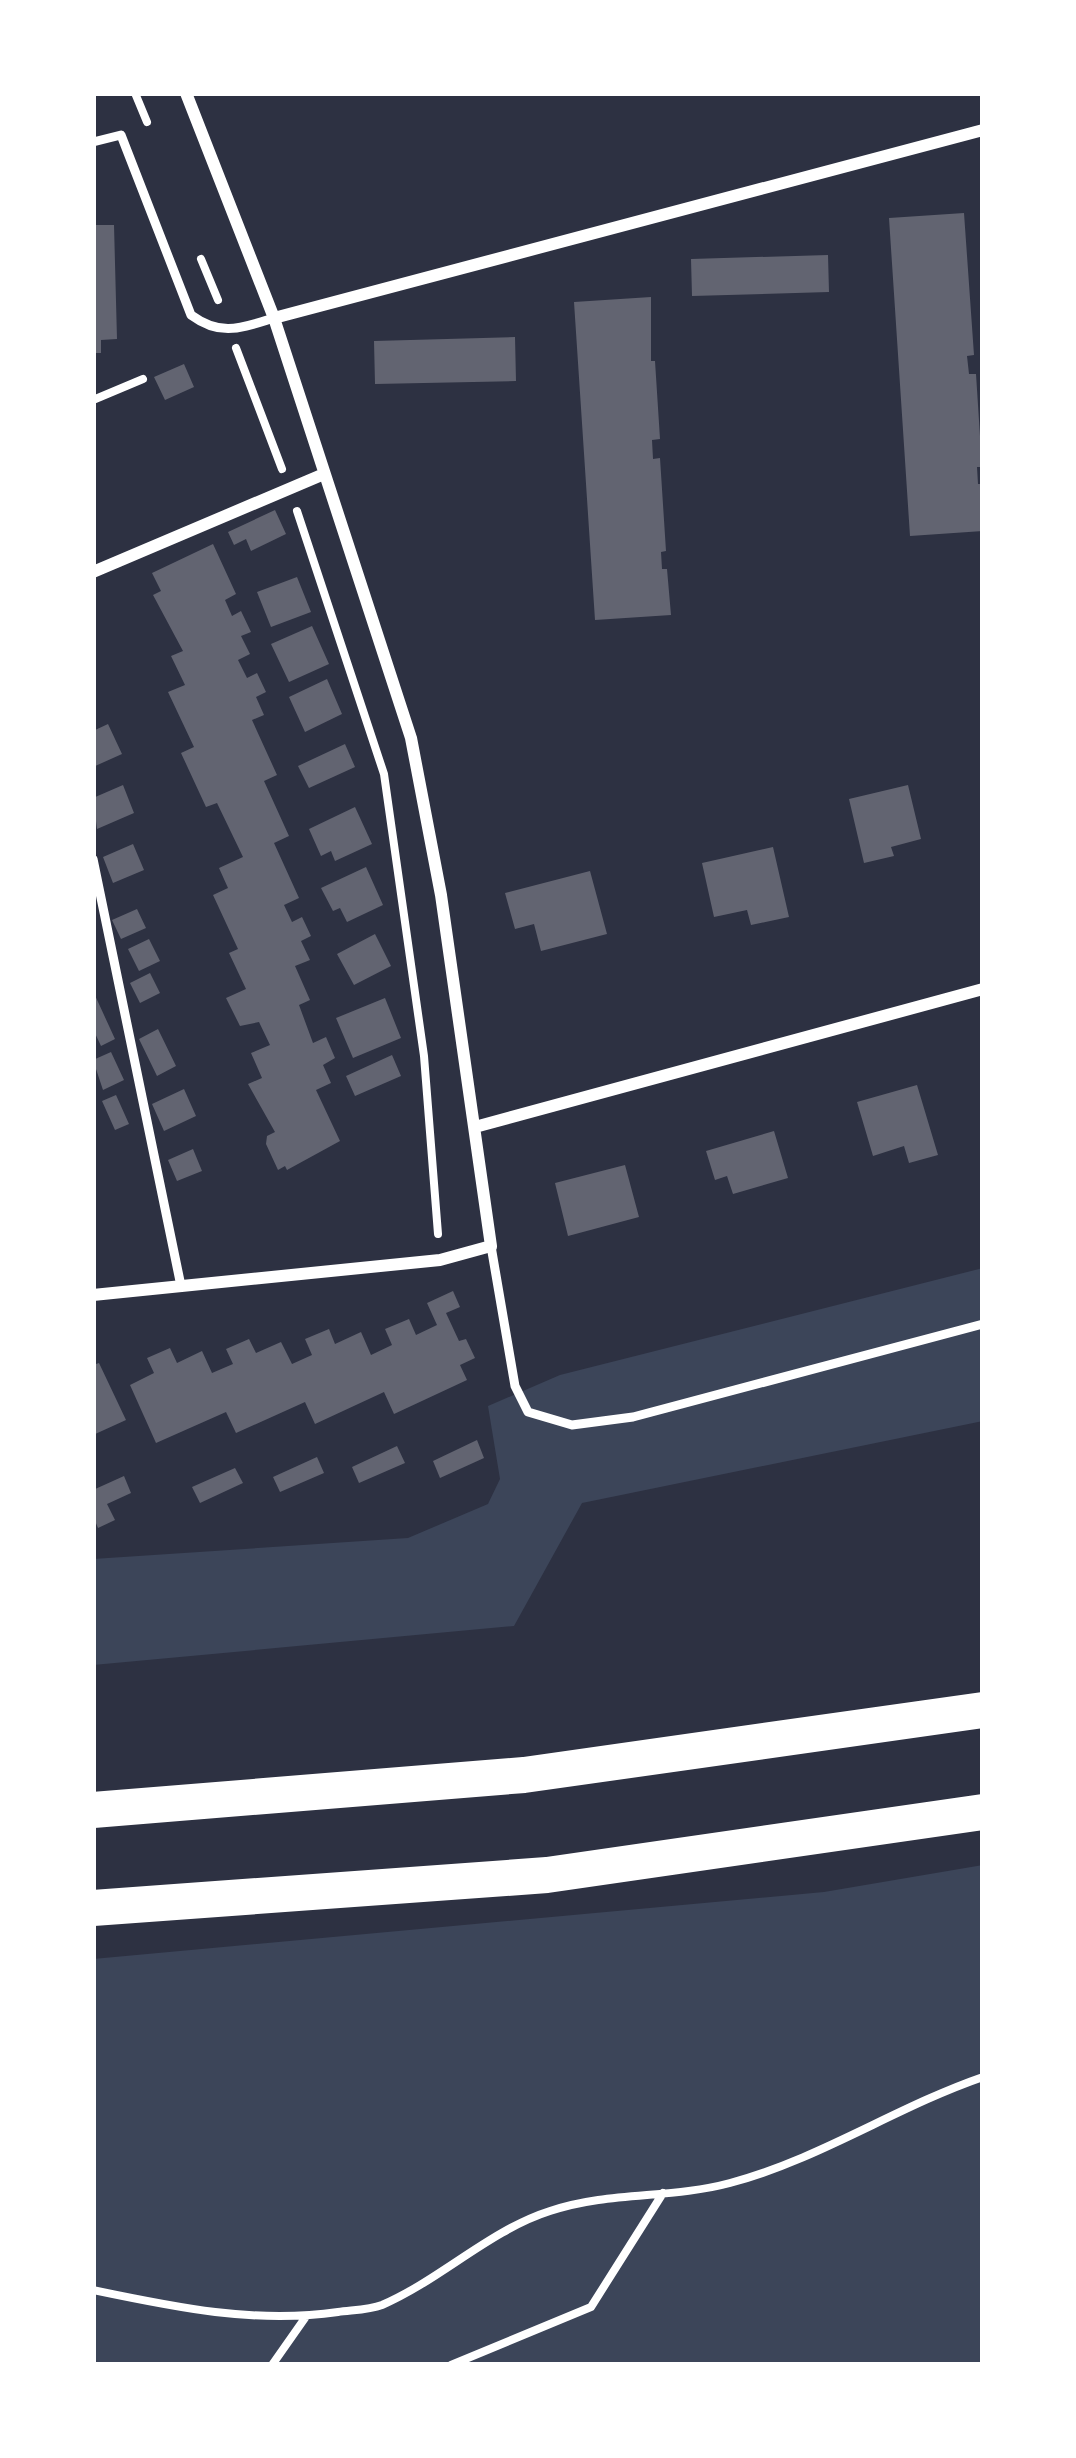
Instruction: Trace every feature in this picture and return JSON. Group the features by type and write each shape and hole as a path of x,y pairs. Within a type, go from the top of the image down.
{"highway":[{"path":"93,1810 524,1775 983,1710"},
{"path":"93,1908 547,1875 983,1812"}],"street":[{"path":"93,1295 440,1260 490,1246 437,867 411,738 274,317 186,93"},
{"path":"274,317 983,130"},
{"path":"93,572 324,473"},
{"path":"475,1127 983,989"}],"lane":[{"path":"93,142 121,135 191,315 207,327 230,332 274,317"},
{"path":"93,859 181,1286"},
{"path":"490,1246 515,1386 528,1412 572,1425 633,1417 983,1324"}],"path":[{"path":"135,93 152,135"},
{"path":"193,239 289,487 384,774 424,1056 440,1260"},
{"path":"93,400 143,379"},
{"path":"93,2290 191,2311 305,2317 380,2306 546,2211 612,2196 728,2184 821,2152 930,2095 983,2077"},
{"path":"451,2365 591,2307 663,2193"},
{"path":"272,2365 305,2317"}],"shaded area":[{"path":"983,1268 983,1421 582,1503 514,1626 93,1665 93,1559 408,1538 488,1504 500,1479 488,1406 560,1375"},
{"path":"983,1865 983,2365 93,2365 93,1959 824,1892"}],"building":[{"path":"964,213 974,355 967,356 969,374 976,374 983,531 910,536 889,218"},
{"path":"93,225 114,225 117,339 101,340 101,353 93,353"},
{"path":"828,255 829,292 692,296 691,259"},
{"path":"651,297 651,361 655,361 660,439 652,440 653,459 660,458 666,551 661,552 662,569 667,569 671,615 595,620 574,302"},
{"path":"515,337 516,381 375,384 374,341"},
{"path":"184,364 194,387 165,400 154,377"},
{"path":"275,510 286,534 251,551 246,539 234,545 228,532"},
{"path":"213,544 236,594 225,600 232,616 241,611 251,632 241,636 250,654 238,660 247,678 257,673 266,692 256,697 264,715 252,720 277,775 264,781 289,836 274,843 299,898 284,905 292,922 302,917 311,936 301,941 310,960 295,966 310,1000 299,1005 313,1043 326,1037 335,1058 323,1065 331,1083 316,1090 340,1141 287,1170 285,1166 278,1170 266,1144 267,1136 275,1132 248,1084 262,1078 251,1053 270,1045 259,1022 240,1026 226,998 246,989 229,953 238,949 213,895 228,888 219,868 243,857 217,803 206,807 181,753 194,747 168,692 185,685 171,656 183,651 153,595 161,591 152,573"},
{"path":"297,577 311,612 271,627 257,592"},
{"path":"312,626 329,664 289,682 271,644"},
{"path":"327,679 342,714 305,732 289,697"},
{"path":"108,724 122,754 93,767 93,731"},
{"path":"345,744 355,767 309,788 298,766"},
{"path":"123,785 134,813 97,829 93,798"},
{"path":"908,785 921,839 891,847 894,856 864,863 849,799"},
{"path":"355,807 372,844 335,861 331,851 321,856 309,829"},
{"path":"133,844 144,870 113,883 103,857"},
{"path":"773,847 789,917 751,925 747,910 714,917 702,863"},
{"path":"366,867 383,905 347,922 340,908 333,911 321,888"},
{"path":"590,871 607,934 541,951 534,924 515,929 505,893"},
{"path":"137,909 146,928 121,939 112,920"},
{"path":"375,934 391,966 354,985 337,954"},
{"path":"149,939 160,961 139,971 128,949"},
{"path":"150,973 160,993 140,1003 130,983"},
{"path":"93,991 115,1039 101,1046 93,1029"},
{"path":"385,998 401,1038 353,1058 336,1018"},
{"path":"158,1029 176,1066 157,1076 139,1039"},
{"path":"111,1052 124,1080 103,1090 93,1060"},
{"path":"392,1055 401,1076 355,1096 346,1076"},
{"path":"917,1085 938,1155 909,1163 904,1146 873,1156 857,1102"},
{"path":"184,1089 196,1116 164,1131 152,1104"},
{"path":"116,1095 129,1124 115,1130 102,1101"},
{"path":"774,1131 788,1178 733,1194 727,1176 715,1180 706,1151"},
{"path":"193,1149 202,1171 177,1181 168,1160"},
{"path":"625,1165 639,1217 568,1236 555,1183"},
{"path":"453,1291 460,1307 446,1313 459,1341 466,1339 475,1358 460,1365 467,1380 394,1414 384,1392 315,1424 305,1402 236,1433 226,1412 156,1443 130,1385 154,1373 147,1358 170,1348 177,1363 202,1351 212,1373 233,1364 226,1349 249,1339 256,1353 281,1342 292,1364 312,1355 305,1339 329,1329 335,1344 361,1332 371,1355 392,1345 385,1329 409,1319 416,1335 437,1325 427,1303"},
{"path":"99,1363 126,1420 93,1435 93,1365"},
{"path":"477,1440 484,1458 440,1478 433,1461"},
{"path":"397,1446 405,1463 359,1483 352,1467"},
{"path":"317,1457 324,1473 280,1492 273,1477"},
{"path":"235,1468 243,1483 200,1503 192,1487"},
{"path":"124,1476 131,1493 107,1504 115,1520 98,1528 93,1490"}]}
